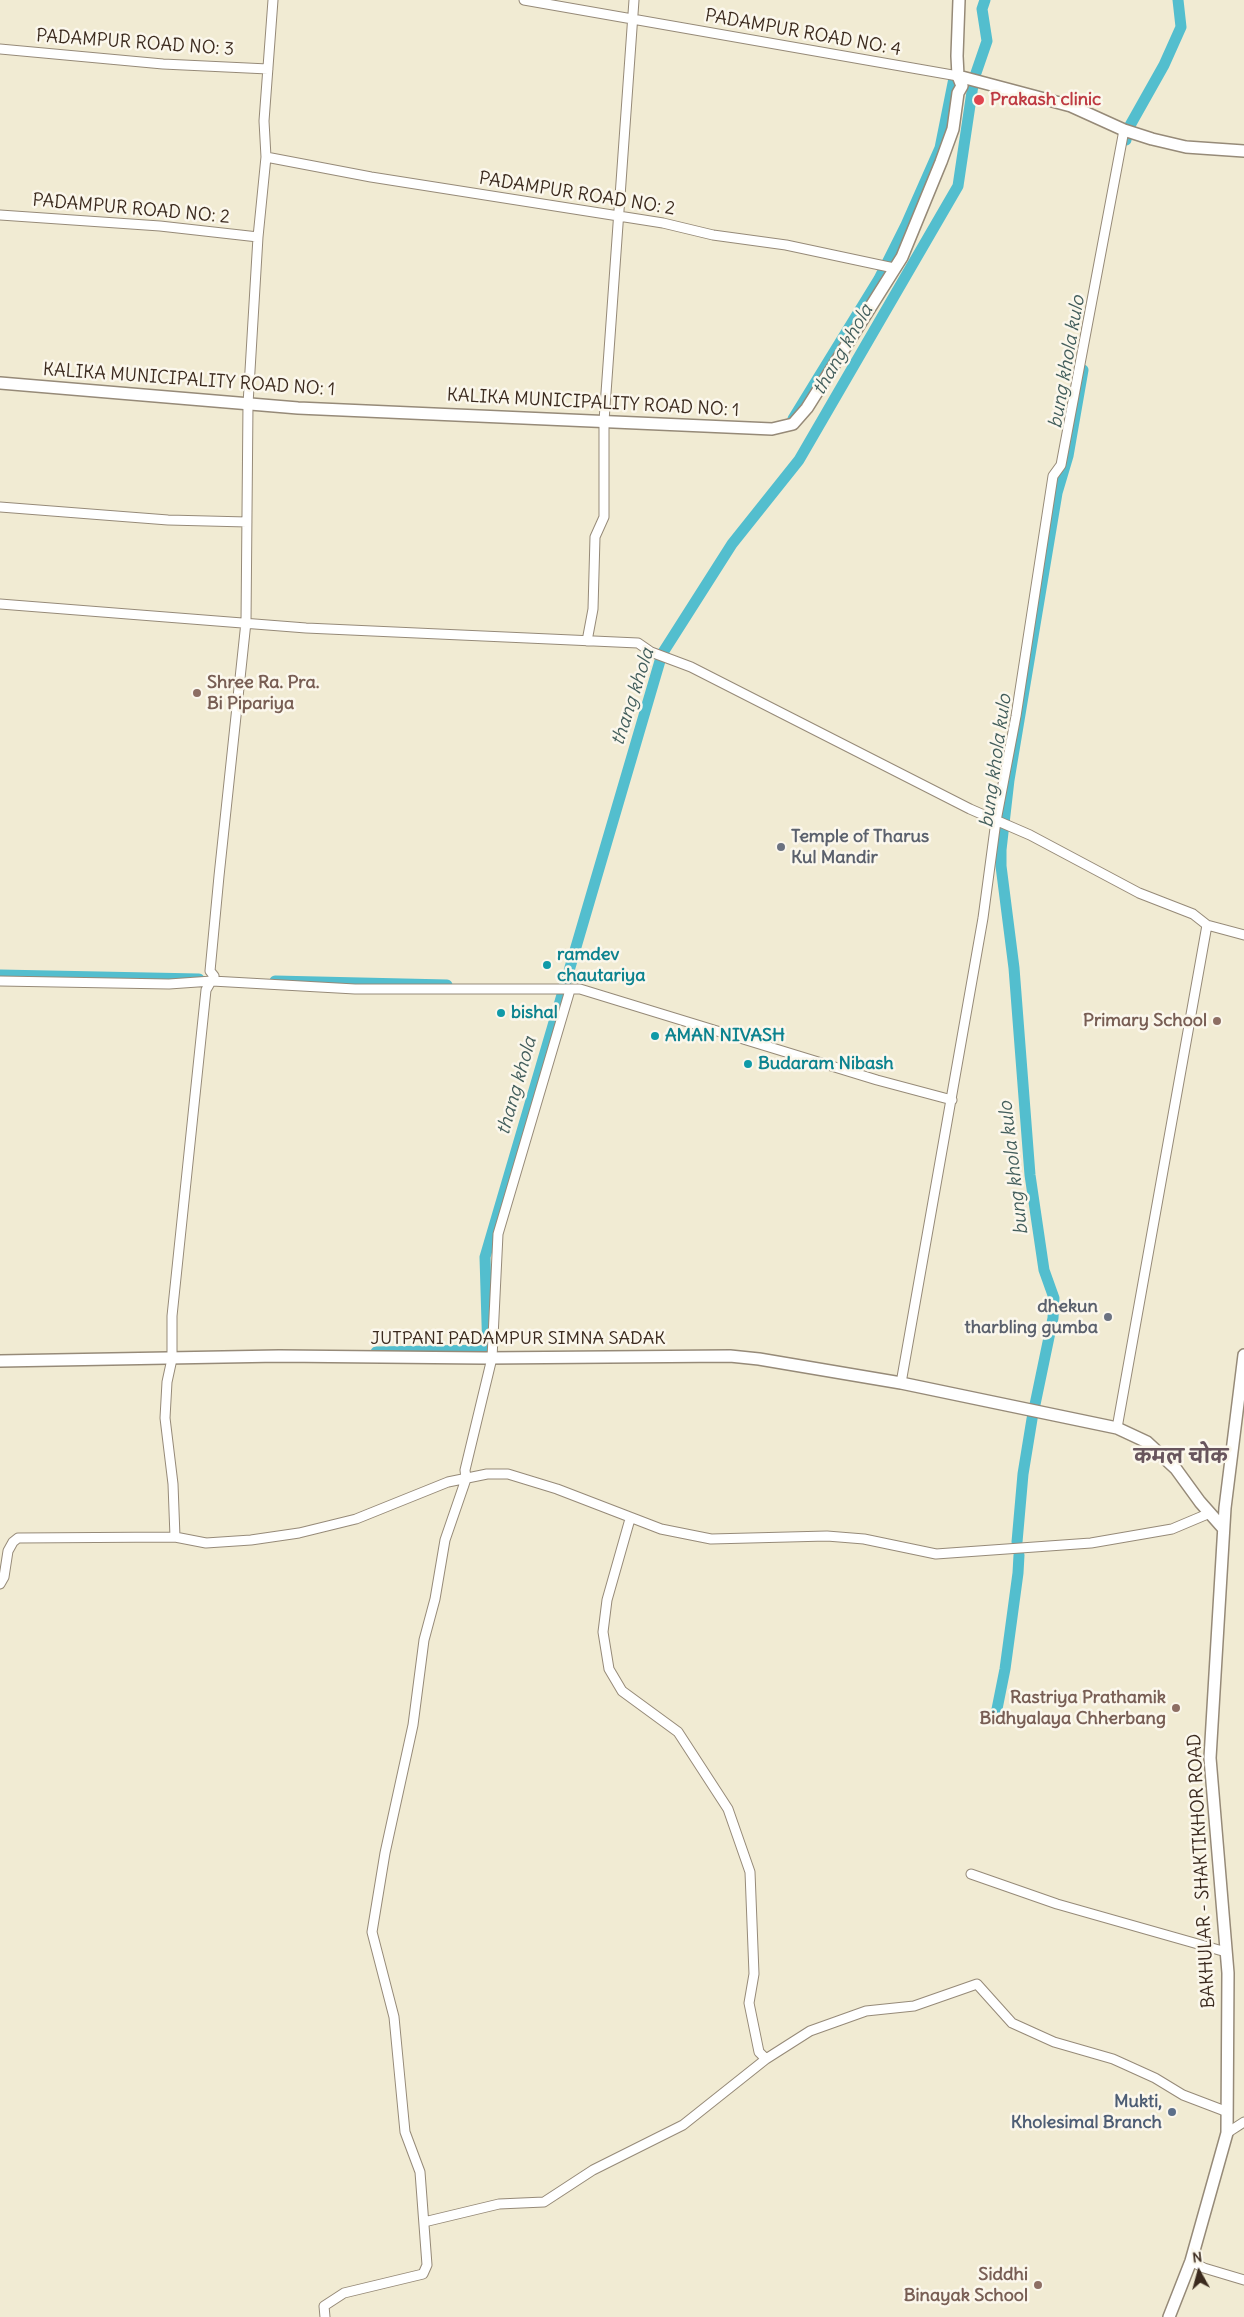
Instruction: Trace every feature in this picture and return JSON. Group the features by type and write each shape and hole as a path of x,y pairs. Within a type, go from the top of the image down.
{"street":[{"path":"213,979 210,971 216,904 246,622 248,404 258,237 266,157 264,121 273,0"},
{"name":"PADAMPUR ROAD NO: 4","path":"524,0 958,76"},
{"path":"587,641 593,609 594,537 604,517 604,421 617,217 634,0"},
{"name":"KALIKA MUNICIPALITY ROAD NO: 1","path":"0,383 248,404 772,428 793,424 807,408 888,267 902,257 953,129 958,93 962,86 958,76 957,56 959,0"},
{"name":"PADAMPUR ROAD NO: 3","path":"0,49 163,64 268,69"},
{"path":"958,76 1070,106 1124,130 1152,139 1186,147 1244,151"},
{"path":"901,1383 983,918 1053,476 1061,465 1124,130"},
{"name":"PADAMPUR ROAD NO: 2","path":"266,157 371,177 786,245 888,267"},
{"name":"PADAMPUR ROAD NO: 2","path":"0,215 160,226 258,237"},
{"path":"0,507 168,520 248,522"},
{"path":"0,604 306,628 638,643 651,652 670,661 691,667 801,724 1139,892 1193,914 1207,925 1244,935"},
{"path":"1117,1428 1207,925"},
{"path":"0,981 169,984 213,979 356,989 580,990 601,994 821,1063 952,1100"},
{"path":"175,1537 173,1484 166,1418 167,1382 172,1359 172,1316 206,990 213,979"},
{"path":"325,2317 324,2306 344,2293 423,2274 427,2264 420,2172 404,2132 394,2017 372,1932 385,1852 413,1725 424,1640 435,1599 445,1540 466,1479 465,1470 492,1358 498,1234 570,990"},
{"name":"BAKHULAR - SHAKTIKHOR ROAD","path":"1169,2317 1191,2261 1227,2133 1228,1973 1210,1758 1223,1528 1244,1355"},
{"name":"JUTPANI PADAMPUR SIMNA SADAK","path":"0,1361 279,1356 492,1358 730,1356 759,1359 901,1383 1117,1428 1147,1442 1176,1469 1223,1528"},
{"path":"0,1584 4,1577 8,1551 13,1542 18,1538 175,1537 206,1543 251,1540 300,1533 356,1518 448,1482 487,1474 508,1474 557,1489 630,1519 661,1529 711,1540 827,1536 864,1539 936,1554 1091,1543 1172,1528 1210,1513"},
{"path":"630,1519 606,1600 603,1632 609,1669 622,1691 678,1732 728,1809 750,1872 754,1974 749,2003 759,2052 766,2059"},
{"path":"971,1874 1057,1904 1226,1952"},
{"path":"424,2222 500,2204 544,2202 593,2170 683,2126 766,2059 810,2031 866,2011 914,2006 976,1984 1012,2023 1054,2042 1113,2059 1155,2078 1184,2094 1226,2111"},
{"path":"1227,2133 1244,2122"},
{"path":"1191,2261 1204,2268 1244,2280"}],"waterway":[{"path":"976,73 987,41 982,9 985,0"},
{"name":"bung khola kulo","path":"1126,140 1128,129 1164,65 1181,27 1178,0"},
{"path":"793,419 879,279 906,225 940,148 954,78"},
{"name":"thang khola","path":"488,1355 485,1257 662,654 732,544 799,460 958,186 973,85"},
{"name":"bung khola kulo","path":"1017,1542 1023,1474 1032,1419 1053,1318 1054,1298 1044,1270 1030,1175 1014,968 1001,866 1001,850 1009,780 1057,493 1068,456 1083,370"},
{"path":"0,975 199,979"},
{"path":"275,981 447,985"},
{"path":"376,1352 487,1350"},
{"name":"bung khola kulo","path":"996,1714 1005,1669 1019,1555"}],"place":[{"name":"Prakash clinic","path":"979,100"},
{"name":"Shree Ra. Pra. Bi Pipariya","path":"197,693"},
{"name":"Temple of Tharus Kul Mandir","path":"781,847"},
{"name":"ramdev chautariya","path":"547,965"},
{"name":"bishal","path":"501,1013"},
{"name":"Primary School","path":"1217,1021"},
{"name":"AMAN NIVASH","path":"655,1036"},
{"name":"Budaram Nibash","path":"748,1064"},
{"name":"dhekun tharbling gumba","path":"1108,1317"},
{"name":"Rastriya Prathamik Bidhyalaya Chherbang","path":"1176,1708"},
{"name":"Mukti, Kholesimal Branch","path":"1172,2112"},
{"name":"Siddhi Binayak School","path":"1038,2285"}],"district":[{"name":"कमल चोक","path":"1181,1458"}]}
